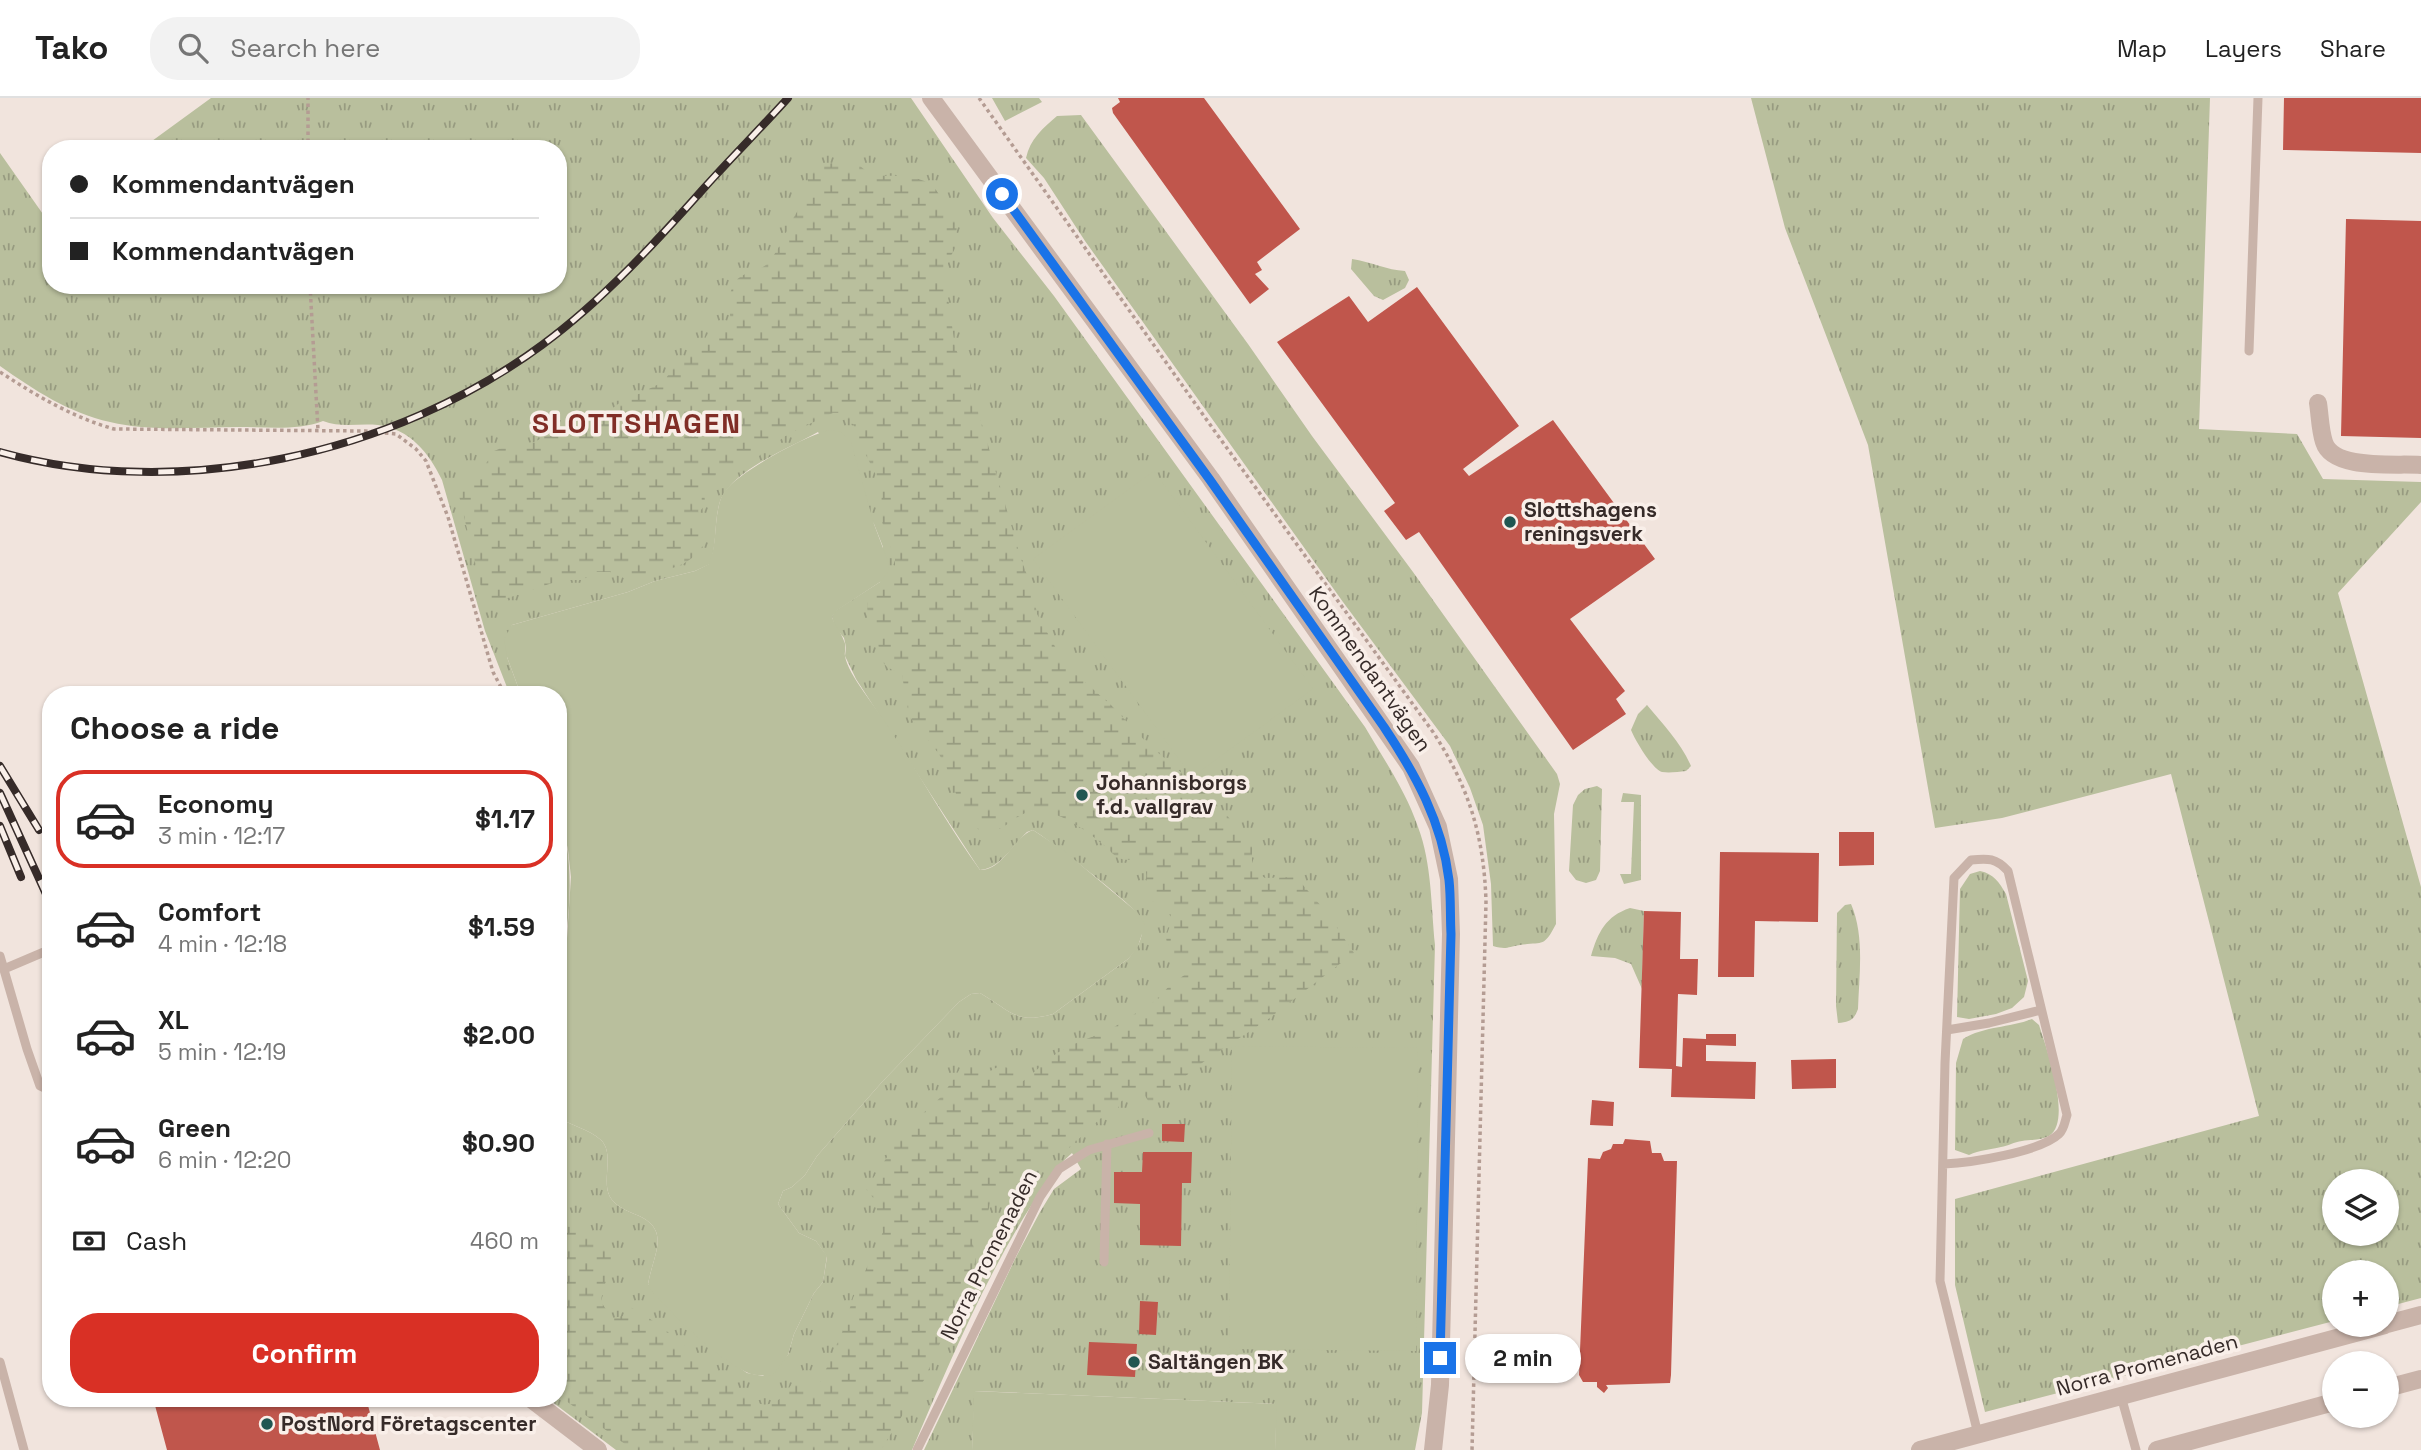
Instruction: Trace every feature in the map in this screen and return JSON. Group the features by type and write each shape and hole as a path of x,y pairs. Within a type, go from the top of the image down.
{"street":[{"name":"Kommendantvägen","path":"934,101 1210,480 1377,718 1411,767 1438,827 1449,879 1451,934 1440,1385 1433,1450"},
{"path":"2318,403 2324,444 2332,455 2349,461 2421,465"},
{"name":"Norra Promenaden","path":"2399,1321 2421,1315"},
{"name":"Norra Promenaden","path":"1920,1450 2338,1337"},
{"path":"2399,1385 2421,1379"},
{"path":"2157,1450 2322,1405"},
{"path":"542,1407 598,1450"}],"lane":[{"path":"2249,351 2258,98"},
{"path":"1944,1164 1966,1163 2045,1144 2062,1132 2067,1115 2008,871 1999,862 1988,858 1971,860 1954,877 1947,1030 1940,1281 1969,1389 1978,1434"},
{"path":"4,969 42,953"},
{"path":"0,956 42,1088"},
{"path":"1947,1030 2041,1010"},
{"name":"Norra Promenaden","path":"917,1450 1040,1197 1059,1169 1089,1150 1149,1133"},
{"path":"1104,1262 1107,1144"},
{"path":"0,1362 23,1450"},
{"path":"2121,1396 2136,1450"}],"path":[{"path":"308,98 308,140"},
{"path":"979,98 1216,433 1433,732 1453,763 1468,796 1480,841 1486,902 1472,1450"},
{"path":"310,294 318,431"},
{"path":"0,372 51,404 88,422 114,429 396,434 416,449 426,461 448,517 494,672 501,686"}],"green space":[{"path":"211,98 911,98 993,218 1054,296 1365,727 1413,814 1423,841 1428,870 1435,945 1422,1413 1415,1450 1275,1450 1276,1404 975,1391 972,1450 924,1450 1040,1212 1054,1189 1081,1169 1072,1153 1040,1191 992,1274 912,1450 616,1450 559,1407 567,1407 567,1122 601,1140 607,1153 610,1197 620,1206 645,1219 657,1233 658,1242 648,1284 681,1320 714,1349 747,1373 763,1376 788,1355 794,1334 814,1293 823,1282 827,1257 816,1241 799,1233 778,1204 783,1191 805,1175 817,1156 882,1082 959,1002 971,994 980,993 1021,1017 1053,1014 1128,959 1141,939 1141,922 1139,916 1123,899 1033,830 1027,832 1006,856 987,869 980,870 974,861 856,679 845,656 844,638 835,627 832,617 835,611 880,582 883,547 874,524 818,432 761,462 724,493 717,512 710,564 628,592 512,625 507,657 518,686 506,686 485,631 442,480 424,452 400,431 378,425 343,425 323,421 282,428 157,428 126,425 95,418 66,407 0,366 0,153 42,213 42,294 567,294 567,140 153,140"},
{"path":"992,98 1039,98 1042,102 1005,121"},
{"path":"1751,98 2210,98 2199,429 2297,434 2323,479 2421,482 2421,502 2338,593 2421,887 2421,1298 2399,1304 2399,1260 2322,1260 2322,1324 1985,1412 1955,1285 1955,1199 2259,1116 2171,774 2002,818 1935,828 1868,445 1785,228"},
{"path":"1081,115 1557,774 1560,784 1554,814 1556,924 1545,941 1504,948 1493,946 1491,884 1483,825 1470,788 1450,746 1343,602 1085,241 1044,178 1026,158 1034,140 1057,116"},
{"name":"Johannisborgs f.d. vallgrav","path":"853,160 872,176 906,177 923,181 936,190 957,216 956,247 949,259 945,276 955,347 970,383 1021,559 1033,591 1037,614 1058,652 1077,675 1112,706 1149,745 1224,812 1252,845 1252,870 1265,878 1296,877 1328,914 1354,953 1150,1104 1144,1094 1135,1094 1122,1100 1118,1108 1103,1116 1066,1151 1048,1155 1016,1188 998,1188 990,1203 986,1222 972,1241 976,1256 973,1274 959,1300 957,1314 944,1334 924,1380 881,1450 633,1450 567,1402 567,1226 594,1236 613,1252 601,1302 612,1318 624,1316 630,1307 640,1312 754,1402 767,1404 777,1401 794,1380 803,1391 818,1388 843,1330 853,1298 883,1232 874,1199 866,1189 897,1137 942,1096 960,1069 972,1063 986,1074 1002,1066 1014,1072 1022,1082 1057,1053 1108,1031 1158,999 1169,986 1190,971 1187,964 1178,964 1169,958 1166,937 1172,920 1166,907 1152,901 1144,861 1117,857 1082,829 1048,812 1031,811 998,829 981,833 960,805 939,754 909,716 902,675 887,667 880,659 878,640 868,619 867,603 895,573 895,559 881,519 882,487 854,426 844,413 833,413 788,434 755,459 738,464 711,478 704,487 705,505 697,515 704,545 687,562 631,581 610,572 596,572 582,580 561,580 508,598 490,598 481,587 456,483 470,478 485,465 494,451 509,445 534,442 554,432 580,433 618,404 663,382 675,366 700,348 707,335 731,326 732,287 738,278 768,263 808,197 808,175 827,164"},
{"path":"1352,259 1405,271 1409,280 1405,288 1383,300 1374,296 1351,269"},
{"path":"830,430 841,432 851,442 874,524 889,564 888,572 880,582 836,611 832,617 845,643 847,664 956,834 980,870 996,864 1019,839 1033,830 1063,850 1138,913 1145,925 1137,949 1128,959 1053,1014 1021,1017 980,993 971,994 959,1002 882,1082 817,1156 805,1175 783,1191 778,1204 799,1233 816,1241 827,1256 823,1282 814,1293 794,1334 788,1355 773,1375 759,1375 746,1372 721,1356 696,1336 653,1293 648,1284 658,1242 657,1233 645,1219 620,1206 610,1197 607,1153 601,1140 567,1122 567,938 571,877 567,845 567,686 518,686 507,657 504,639 512,625 628,592 709,564 719,505 726,490 733,482 775,455"},
{"path":"1154,471 1313,689 1192,777 1033,559"},
{"path":"1647,705 1682,749 1691,766 1686,771 1658,770 1640,747 1631,730 1638,714"},
{"path":"1597,786 1602,789 1600,871 1596,880 1586,883 1576,880 1569,871 1573,805 1585,789"},
{"path":"1623,793 1641,795 1641,880 1624,884 1620,874 1631,874 1634,802 1621,802"},
{"path":"567,847 570,890 567,925"},
{"path":"1980,871 1996,879 2006,894 2028,981 2024,997 2012,1008 1969,1019 1957,1017 1960,889 1970,874"},
{"path":"1851,904 1860,943 1858,1009 1851,1020 1838,1023 1837,913 1845,905"},
{"path":"1630,908 1644,911 1642,989 1631,964 1615,958 1591,956 1604,926"},
{"path":"2032,1019 2039,1025 2056,1083 2059,1115 2056,1128 2043,1138 1969,1155 1955,1150 1956,1063 1963,1039 1979,1032"},
{"path":"1232,1046 1418,1048 1416,1351 1229,1349"},
{"path":"974,1391 1277,1404 1275,1450 972,1450"}],"building":[{"path":"1118,98 1204,98 1300,229 1257,262 1262,270 1255,274 1269,289 1250,304 1113,113 1112,108 1120,102"},
{"path":"2284,98 2421,98 2421,153 2283,150"},
{"path":"2346,219 2421,221 2421,438 2341,436"},
{"name":"Slottshagens reningsverk","path":"1417,287 1519,426 1463,469 1469,476 1553,420 1655,559 1570,619 1625,691 1616,699 1626,714 1573,750 1419,532 1406,540 1384,511 1395,503 1277,342 1349,296 1368,322"},
{"path":"1839,832 1874,832 1874,865 1839,866"},
{"path":"1720,852 1819,853 1818,922 1755,921 1754,977 1718,977"},
{"path":"1644,911 1681,912 1680,959 1698,959 1697,995 1678,994 1676,1066 1682,1067 1683,1038 1706,1039 1706,1034 1736,1034 1736,1046 1706,1045 1706,1061 1756,1062 1755,1099 1671,1097 1672,1069 1639,1068"},
{"path":"1836,1059 1836,1088 1792,1089 1791,1060"},
{"path":"1592,1100 1614,1102 1613,1126 1590,1125"},
{"path":"1162,1124 1185,1124 1184,1142 1162,1141"},
{"path":"1625,1139 1650,1141 1652,1153 1661,1153 1664,1161 1677,1161 1671,1375 1670,1383 1606,1385 1608,1388 1604,1393 1597,1387 1597,1382 1583,1382 1579,1375 1588,1158 1600,1159 1603,1152 1611,1149 1613,1144 1623,1144"},
{"path":"1143,1152 1192,1152 1191,1183 1182,1183 1181,1246 1140,1245 1140,1204 1114,1203 1114,1172 1142,1172"},
{"path":"1140,1301 1158,1302 1156,1335 1139,1334"},
{"name":"Saltängen BK","path":"1089,1342 1137,1344 1135,1377 1087,1375"},
{"name":"PostNord Företagscenter","path":"155,1407 368,1407 380,1450 167,1450"}],"railway":[{"path":"0,452 69,466 140,472 211,469 283,458 352,440 420,415 483,383 564,328 648,250 788,98"},
{"path":"0,766 39,830"},
{"path":"0,793 42,885"},
{"path":"0,826 21,877"}],"place":[{"name":"Slottshagens reningsverk","path":"1510,522"},
{"name":"Johannisborgs f.d. vallgrav","path":"1082,795"},
{"name":"Saltängen BK","path":"1134,1362"},
{"name":"PostNord Företagscenter","path":"267,1424"}],"district":[{"name":"SLOTTSHAGEN","path":"637,423"}],"route":[{"path":"1002,194 1210,480 1384,727 1411,767 1438,827 1449,879 1451,934 1440,1358"}]}
